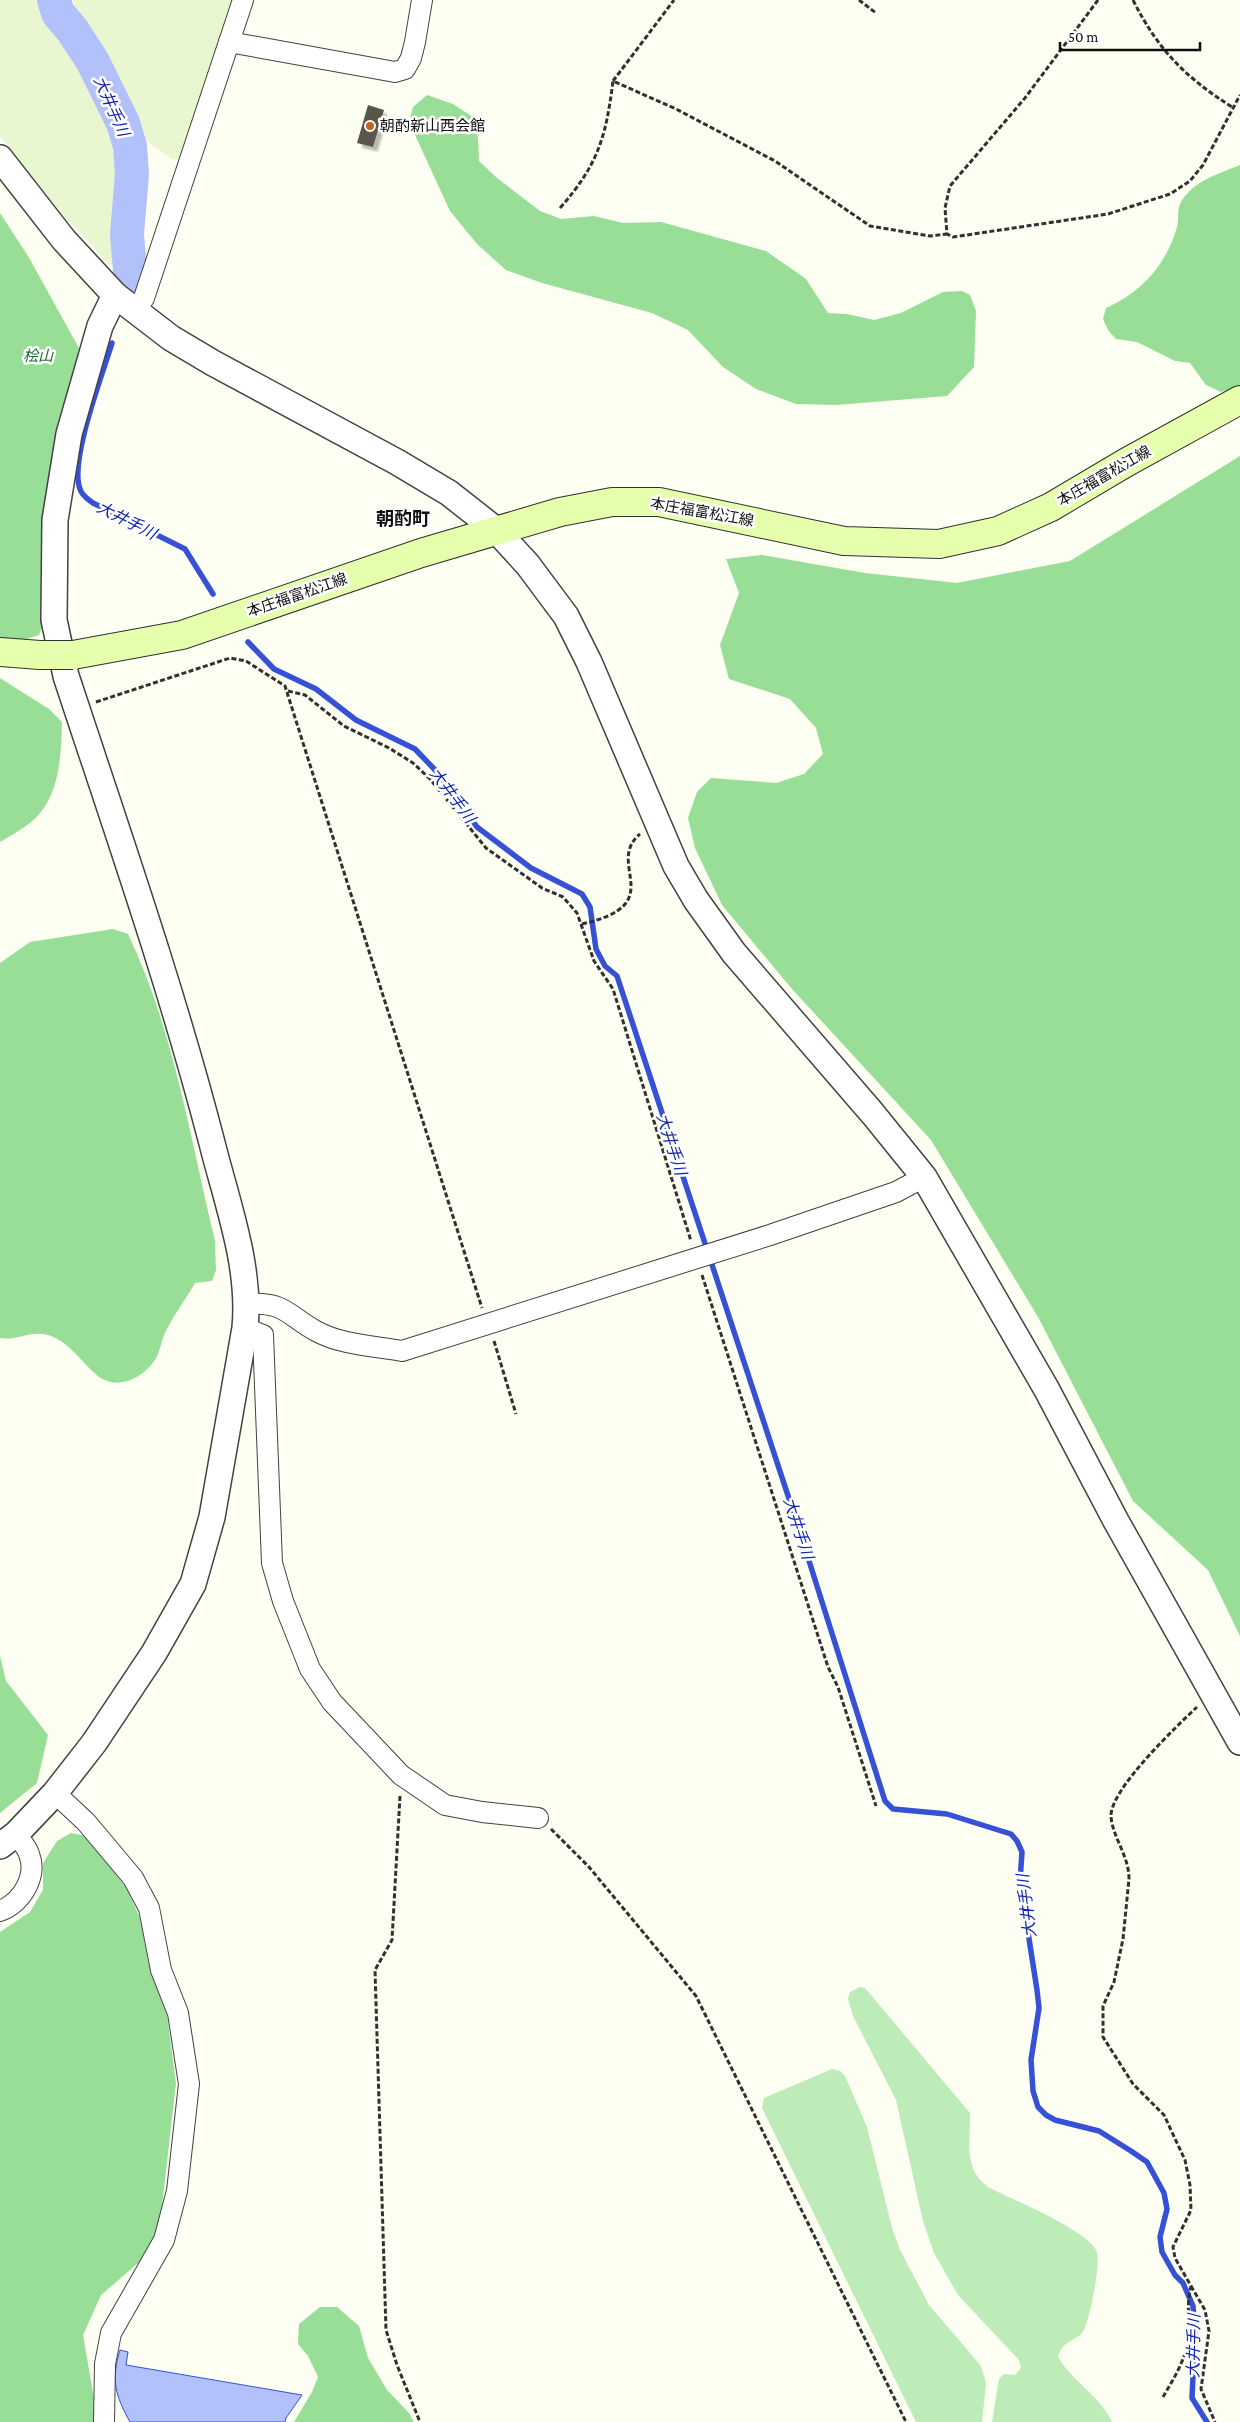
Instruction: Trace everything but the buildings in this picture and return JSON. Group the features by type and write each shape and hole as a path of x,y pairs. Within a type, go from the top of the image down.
{"main road":[{"name":"本庄福富松江線","path":"0,652 73,655 182,635 421,553 560,512 612,502 660,502 844,541 939,544 998,531 1051,507 1127,462 1240,400"}],"street":[{"path":"135,311 144,298 243,0"},
{"path":"229,42 395,72 405,68 411,58 422,0"},
{"path":"0,158 64,240 115,295 135,311 171,338 213,363 449,492 496,530 528,565 566,616 589,662 676,866 711,924 873,1114 924,1177 1047,1390 1116,1521 1240,1742"},
{"path":"0,1911 9,1907 27,1889 31,1868 29,1853 8,1840 55,1793 94,1744 154,1653 193,1584 212,1517 246,1316 239,1246 185,1041 76,709 66,676 54,620 55,520 69,434 100,326 115,295"},
{"path":"246,1316 265,1303 288,1310 317,1331 349,1342 402,1351 489,1329 704,1255 770,1236 896,1192 924,1177"},
{"path":"246,1316 263,1335 272,1563 282,1601 310,1669 332,1702 401,1775 445,1805 482,1812 538,1818"},
{"path":"55,1793 86,1822 133,1878 149,1908 161,1970 178,2013 189,2084 177,2191 164,2240 111,2333 105,2364 104,2422"}],"path":[{"path":"560,208 593,164 604,135 613,81 674,0"},
{"path":"859,0 876,12"},
{"path":"947,234 945,208 950,186 1026,98 1098,0"},
{"path":"1133,0 1163,50 1205,90 1232,107"},
{"path":"613,81 676,109 775,161 870,226 930,236 947,234 952,237 964,237 1108,214 1170,194 1190,181 1203,165 1240,95"},
{"path":"76,709 230,658 246,661 278,680 288,691 516,1414"},
{"path":"288,691 305,695 344,726 389,748 413,763 430,779 486,848 542,888 563,897 577,913 594,961 613,989 704,1255 828,1667 838,1687 876,1806"},
{"path":"582,924 602,919 625,905 632,894 628,860 633,841 642,832"},
{"path":"1212,1692 1148,1756 1112,1810 1114,1827 1129,1869 1129,1879 1123,1939 1114,1982 1103,2006 1102,2019 1103,2037 1108,2048 1133,2084 1164,2115 1185,2160 1190,2185 1191,2210 1173,2248 1174,2258 1205,2310 1209,2331 1200,2389 1215,2422"},
{"path":"401,1775 392,1940 375,1970 384,2278 386,2330 397,2365 420,2422"},
{"path":"538,1818 560,1836 589,1868 696,1996 906,2422"},
{"path":"1163,2396 1184,2357 1188,2338 1186,2306 1191,2286"}],"green space":[{"path":"0,0 48,0 50,11 60,30 73,45 89,73 120,142 124,176 119,206 115,259 110,266 49,199 0,136"},
{"path":"73,0 236,0 180,159 172,159 148,142 109,65 77,15"},
{"path":"427,95 453,104 473,117 478,138 479,161 497,178 540,211 561,219 594,216 623,223 661,222 766,251 806,279 828,313 847,314 874,320 901,313 943,292 962,291 970,295 976,311 974,367 947,396 836,405 796,404 756,389 723,367 688,330 652,313 542,283 506,270 477,244 450,211 409,122 413,107"},
{"path":"1240,165 1240,386 1221,392 1206,385 1190,363 1175,361 1137,342 1116,339 1108,330 1103,319 1106,308 1131,294 1151,276 1159,265 1172,241 1178,224 1179,206 1191,189 1206,179"},
{"name":"桧山","path":"0,213 28,256 79,348 74,394 52,457 47,514 47,613 39,635 23,640 0,639"},
{"path":"1240,456 1240,1636 1208,1570 1133,1501 1038,1317 931,1140 792,989 722,905 695,848 688,818 697,792 711,778 776,783 804,774 823,754 816,728 790,699 729,679 720,645 739,593 726,559 762,555 865,573 957,583 1070,561"},
{"path":"0,678 49,709 62,722 57,777 48,802 30,823 0,842"},
{"path":"113,929 128,934 144,971 169,1046 189,1124 215,1241 216,1270 212,1281 195,1283 170,1323 155,1361 141,1375 120,1383 105,1380 98,1376 69,1347 48,1335 35,1334 7,1339 0,1338 0,963 30,942"},
{"path":"0,1656 6,1681 48,1735 37,1783 0,1813"},
{"path":"71,1833 87,1836 127,1889 140,1918 149,1965 167,2014 176,2083 161,2215 151,2252 101,2295 83,2335 98,2422 0,2422 0,1932 30,1912 43,1890 43,1863 57,1841"},
{"path":"860,1987 865,1988 970,2113 969,2144 971,2162 974,2171 980,2179 988,2187 1063,2224 1089,2242 1096,2250 1098,2265 1090,2312 1085,2328 1079,2336 1063,2346 1058,2357 1071,2374 1101,2405 1112,2422 992,2422 999,2379 1004,2374 1015,2375 1021,2368 1019,2360 958,2295 934,2253 923,2221 896,2100 853,2016 848,1999 850,1992"},
{"path":"832,2069 840,2071 845,2076 867,2127 892,2228 900,2250 929,2305 981,2366 986,2383 982,2422 916,2422 762,2108 764,2098"},
{"path":"320,2307 337,2307 359,2326 368,2358 387,2390 409,2413 414,2422 294,2422 312,2392 318,2377 308,2356 298,2344 299,2324"}],"water":[{"path":"120,2350 128,2352 126,2365 302,2395 285,2422 130,2422 121,2404 116,2387 115,2379"}],"waterway":[{"name":"大井手川","path":"54,0 58,13 73,31 93,62 123,123 130,146 132,174 127,234 131,283"},
{"name":"大井手川","path":"112,343 83,438 79,459 78,476 80,489 85,497 93,503 185,549 213,594"},
{"name":"大井手川","path":"248,642 274,669 316,689 356,720 415,749 438,773 477,827 531,868 582,894 590,907 596,949 605,966 617,976 798,1526 885,1801 893,1809 947,1814 1011,1834 1017,1841 1022,1852 1020,1881 1039,2008 1031,2060 1033,2091 1038,2107 1055,2120 1099,2131 1131,2151 1147,2162 1164,2193 1167,2209 1160,2237 1162,2252 1175,2275 1183,2283 1193,2306 1195,2334 1192,2398 1207,2422"}],"place":[{"name":"朝酌新山西会館","path":"370,126"}],"district":[{"name":"朝酌町","path":"403,519"}]}
